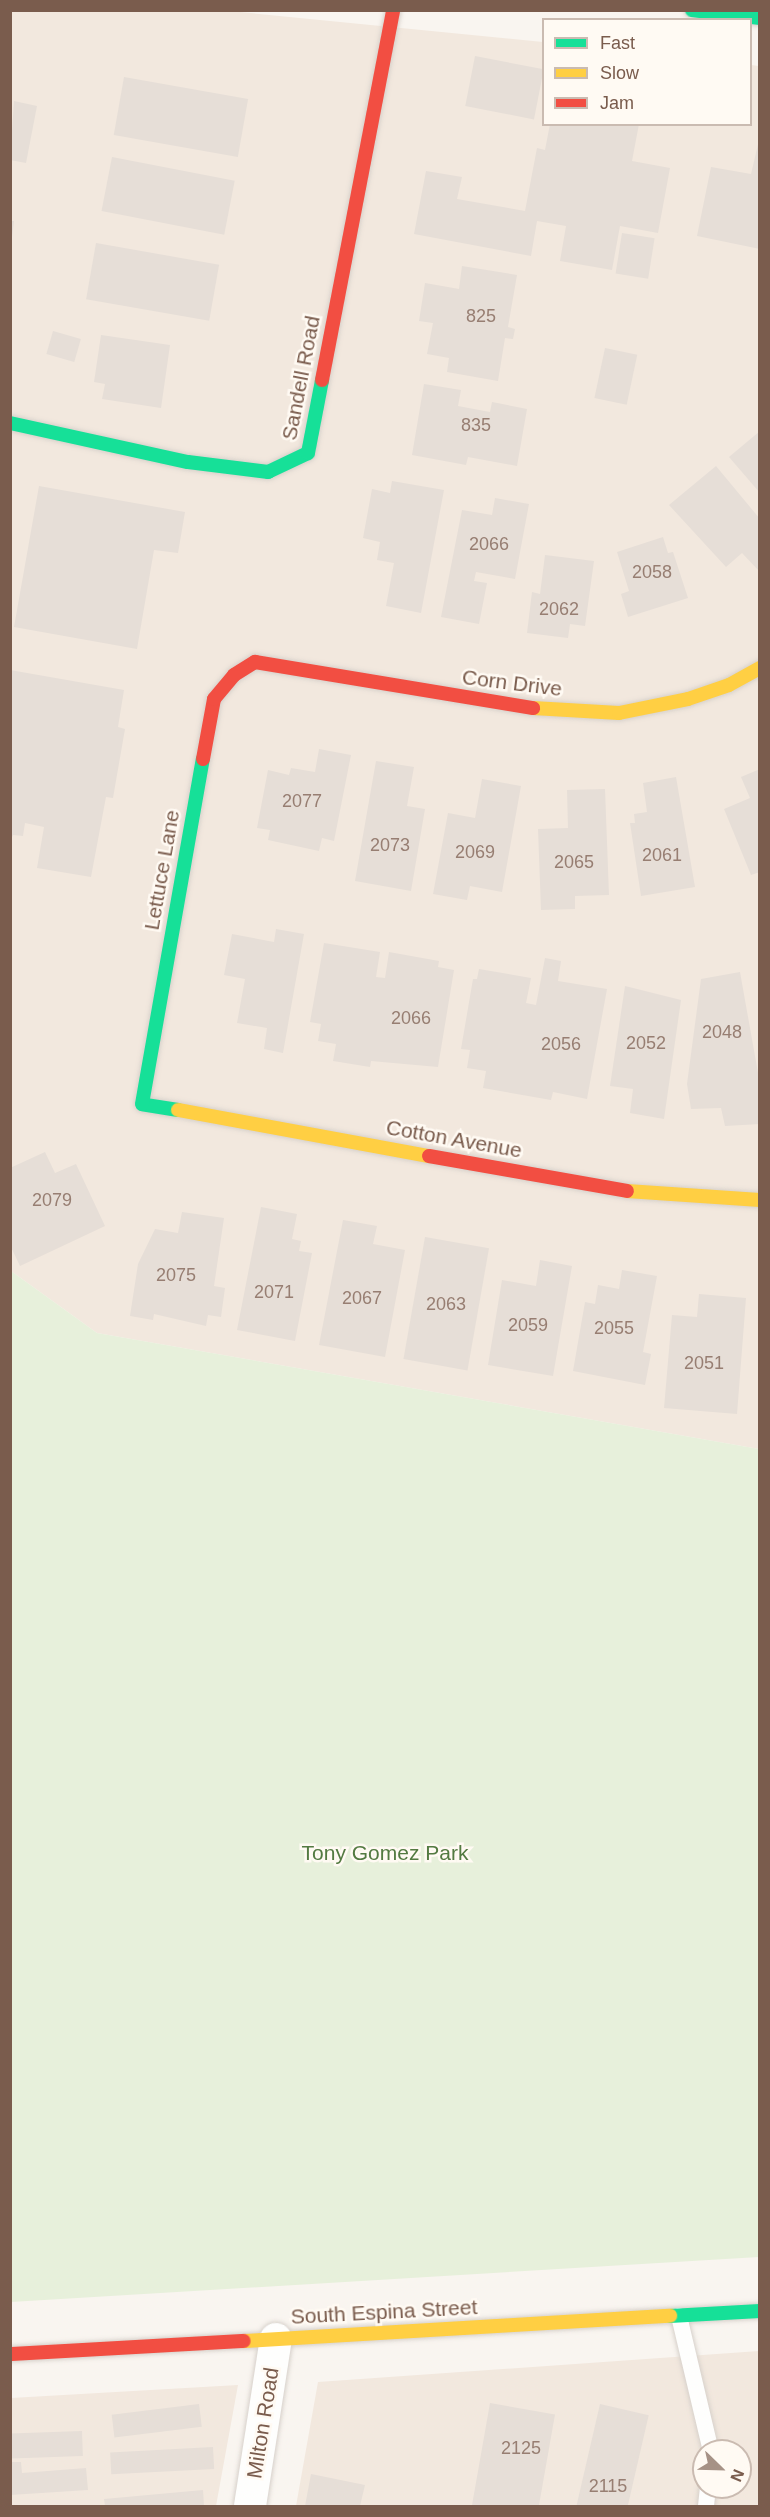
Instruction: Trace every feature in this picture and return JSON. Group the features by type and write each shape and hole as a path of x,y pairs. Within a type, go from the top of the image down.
{"street":[{"name":"Sandell Road","path":"10,423 188,462 268,472 308,453 393,10"},
{"path":"692,10 759,18"},
{"name":"Corn Drive","path":"255,662 510,707 619,713 688,699 729,685 759,668"},
{"name":"Lettuce Lane","path":"142,1104 214,699 234,675 255,662"},
{"name":"Cotton Avenue","path":"142,1104 636,1193 759,1200"},
{"name":"South Espina Street","path":"10,2354 759,2311"},
{"name":"Milton Road","path":"250,2506 276,2339"}],"lane":[{"path":"679,2316 708,2439"}],"shaded area":[{"path":"11,11 230,11 542,42 542,126 752,126 752,65 759,66 759,1449 97,1333 11,1271"},
{"path":"759,2351 759,2506 296,2506 318,2382"},
{"path":"238,2385 216,2506 11,2506 11,2398"}],"green space":[{"name":"Tony Gomez Park","path":"11,1271 97,1333 759,1449 759,2257 11,2302"}],"building":[{"path":"475,56 542,69 534,119 465,106"},
{"path":"124,77 248,99 238,157 114,135"},
{"path":"14,101 37,106 26,163 10,160"},
{"path":"550,126 639,126 632,161 670,168 658,233 620,226 612,270 560,261 566,226 537,221 531,256 414,234 426,171 462,177 457,199 525,211 537,148 545,150"},
{"path":"760,136 760,249 697,236 711,167 751,174"},
{"path":"112,157 235,181 224,235 102,211"},
{"path":"10,221 14,221 12,237 10,237"},
{"path":"622,233 655,238 648,279 616,273"},
{"path":"96,243 219,265 209,321 86,299"},
{"path":"462,266 517,275 508,327 515,329 513,339 505,338 498,381 447,372 449,358 427,354 433,323 419,321 425,283 459,289"},
{"path":"53,331 81,339 74,362 46,354"},
{"path":"101,335 170,345 161,408 102,399 105,384 94,382"},
{"path":"605,348 637,355 627,405 594,398"},
{"path":"424,384 461,390 458,406 490,412 492,402 527,409 517,466 468,457 466,465 412,455"},
{"path":"760,431 760,493 729,457"},
{"path":"716,466 760,519 760,572 742,553 726,567 669,505"},
{"path":"392,481 444,490 421,613 386,606 394,563 377,560 380,542 363,538 372,489 390,493"},
{"path":"39,486 185,512 178,553 154,550 137,649 14,627"},
{"path":"495,498 529,504 515,579 476,572 474,581 487,583 479,624 441,617 462,510 492,515"},
{"path":"663,537 668,553 673,552 688,598 628,617 621,594 629,591 617,552"},
{"path":"545,555 594,561 585,626 570,624 568,638 527,633 532,592 540,594"},
{"path":"10,670 124,690 118,727 125,729 113,798 106,797 91,877 37,868 44,827 25,823 23,836 13,835 10,841"},
{"path":"319,749 351,755 334,841 322,838 319,851 268,840 270,830 257,828 268,770 289,775 291,768 315,772"},
{"path":"376,761 414,767 407,806 425,809 411,891 355,881"},
{"path":"760,769 760,872 751,875 724,809 750,798 741,777"},
{"path":"676,777 695,887 641,896 630,823 635,823 634,814 647,812 643,783"},
{"path":"482,779 521,786 502,892 470,886 467,900 433,894 448,813 475,818"},
{"path":"605,789 609,895 575,896 575,909 541,910 538,829 568,828 567,790"},
{"path":"276,929 304,934 283,1053 264,1049 267,1028 237,1023 245,979 224,975 232,934 274,942"},
{"path":"324,943 380,952 376,977 385,978 389,952 439,961 438,967 454,970 438,1067 371,1061 370,1067 333,1061 336,1044 318,1041 321,1024 310,1022"},
{"path":"545,958 561,961 558,981 607,989 587,1099 553,1092 551,1100 483,1088 486,1071 467,1068 470,1050 461,1049 473,979 477,979 479,969 531,978 526,1003 536,1005"},
{"path":"740,972 760,1084 760,1124 725,1126 721,1108 691,1109 687,1084 701,979"},
{"path":"625,986 681,1000 664,1119 630,1113 633,1089 610,1086"},
{"path":"45,1152 55,1173 76,1164 105,1226 20,1266 10,1245 10,1168"},
{"path":"261,1207 297,1214 292,1239 301,1241 299,1251 312,1253 295,1341 237,1330"},
{"path":"182,1212 224,1218 214,1286 225,1288 221,1317 208,1315 206,1326 154,1314 153,1320 130,1316 138,1264 155,1229 178,1233"},
{"path":"343,1220 377,1226 373,1244 405,1250 385,1357 319,1345"},
{"path":"425,1237 489,1248 467,1370 403,1359"},
{"path":"540,1260 572,1266 553,1376 488,1365 502,1280 536,1286"},
{"path":"622,1270 657,1276 643,1352 651,1354 645,1385 573,1371 585,1302 595,1304 598,1285 619,1289"},
{"path":"699,1294 746,1298 737,1414 664,1408 672,1315 697,1317"},
{"path":"490,2403 555,2414 539,2506 472,2506"},
{"path":"199,2404 202,2427 114,2438 112,2415"},
{"path":"600,2404 649,2415 628,2506 577,2505"},
{"path":"82,2431 83,2456 11,2458 10,2434"},
{"path":"213,2447 214,2469 111,2474 110,2452"},
{"path":"10,2462 21,2462 22,2473 86,2468 88,2490 10,2495"},
{"path":"311,2474 365,2485 360,2506 305,2506"},
{"path":"203,2490 204,2506 105,2506 104,2499"}],"traffic: fast":[{"path":"692,10 760,18"},
{"path":"10,423 188,462 268,472 308,453 322,380"},
{"path":"178,1110 142,1104 203,759"},
{"path":"670,2316 760,2311"}],"traffic: slow":[{"path":"533,708 619,713 688,699 729,685 760,668"},
{"path":"178,1110 429,1156"},
{"path":"627,1191 760,1200"},
{"path":"244,2341 670,2316"}],"traffic: jam":[{"path":"322,380 393,10"},
{"path":"203,759 214,699 234,675 255,662 533,708"},
{"path":"429,1156 627,1191"},
{"path":"10,2354 244,2341"}]}
